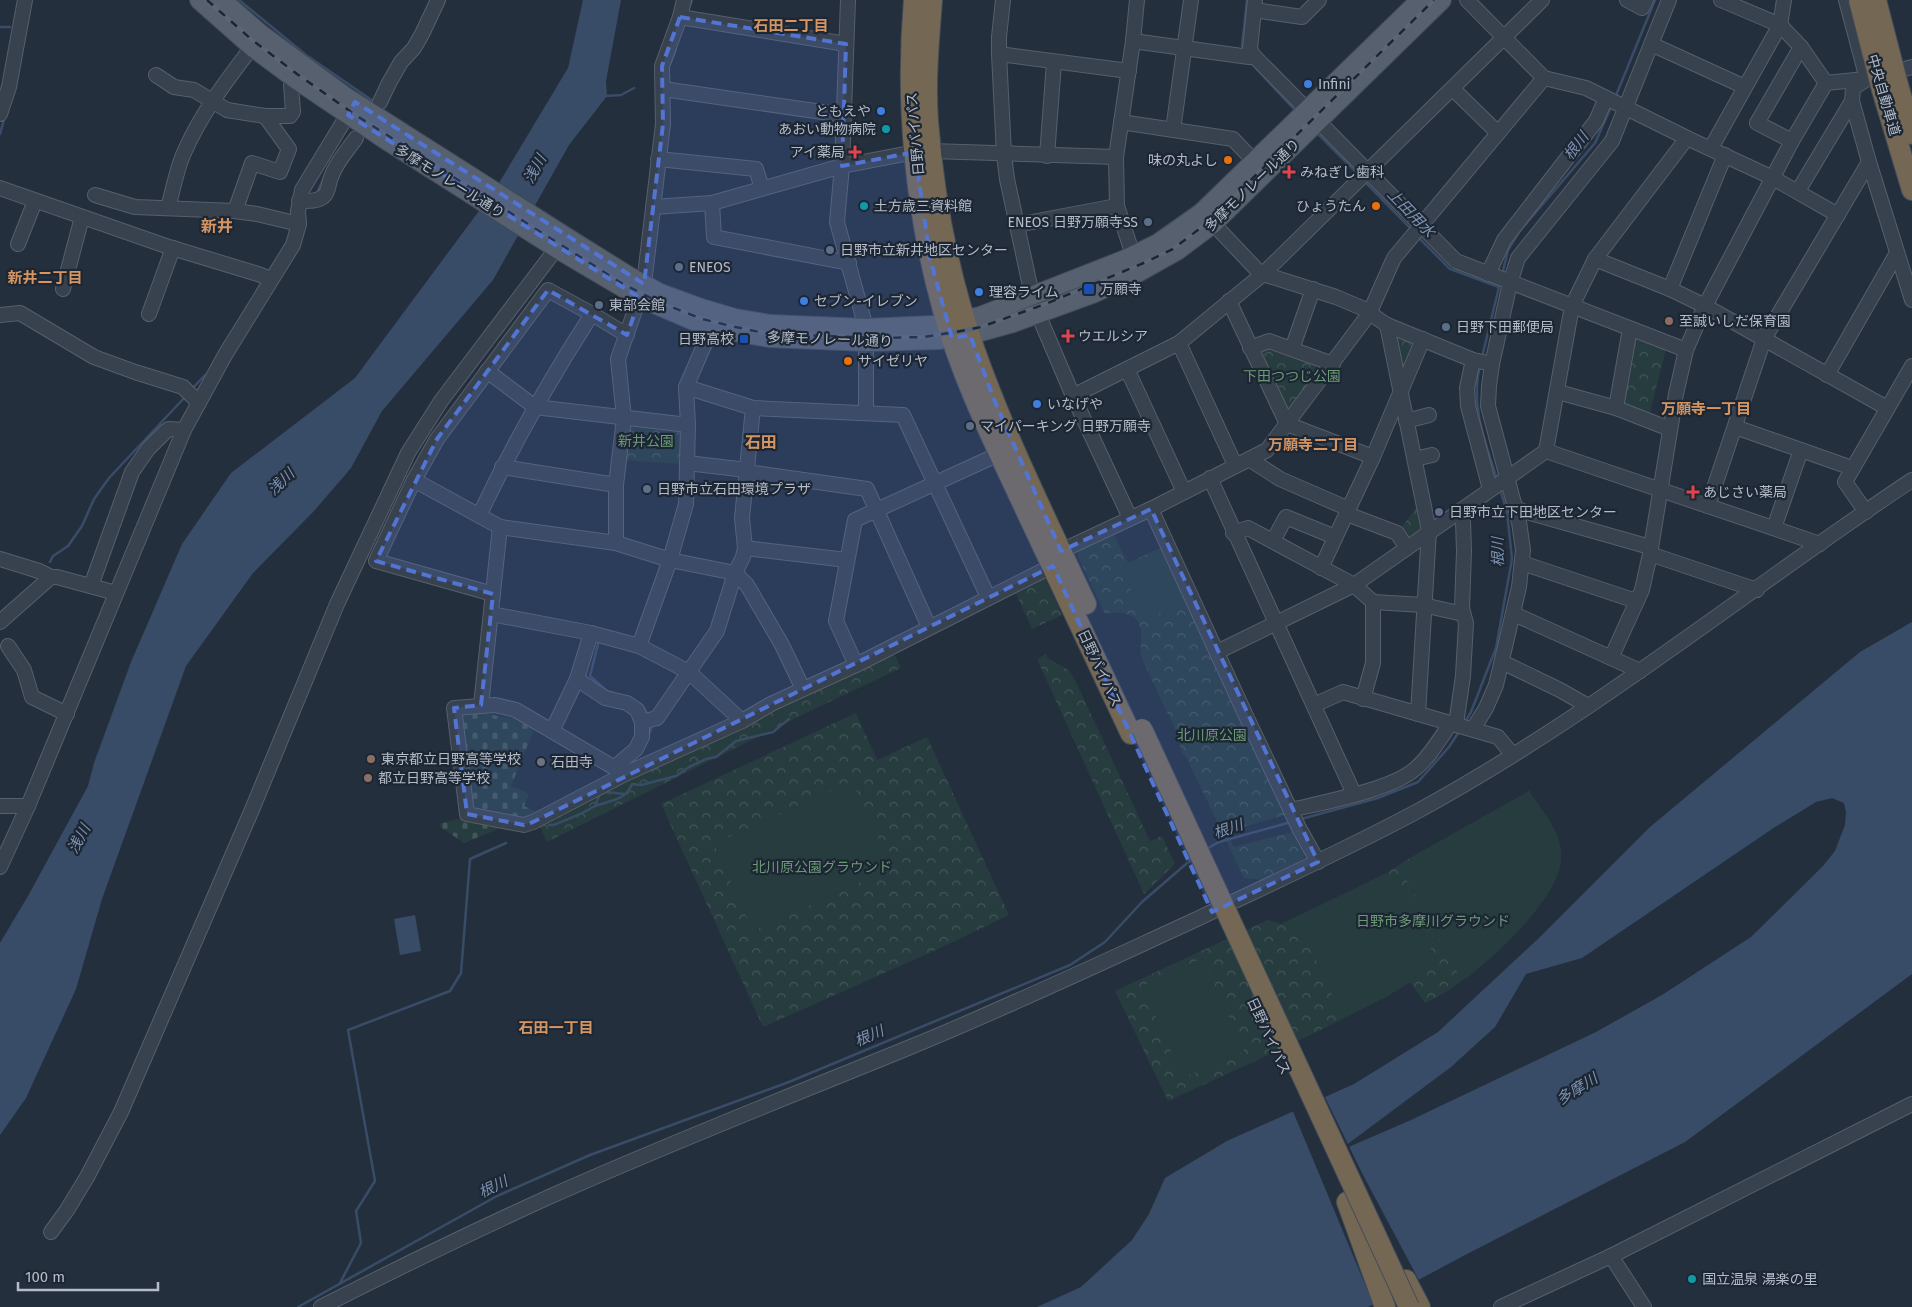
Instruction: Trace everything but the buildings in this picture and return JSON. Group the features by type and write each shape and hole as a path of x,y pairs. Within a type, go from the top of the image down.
{"highway":[{"name":"日野バイパス","path":"914,0 911,81 923,152 930,258 959,329 995,402 1057,559 1137,732 1244,983 1409,1307"},
{"name":"日野バイパス","path":"923,152 928,120 927,78 932,0"},
{"name":"中央自動車道","path":"1858,0 1912,190"},
{"name":"中央自動車道","path":"1876,0 1882,85 1912,134"},
{"name":"日野バイパス","path":"959,329 969,387 999,454 1057,559"},
{"name":"日野バイパス","path":"1353,1199 1395,1307"},
{"path":"1353,1199 1386,1307"},
{"path":"1353,1199 1404,1274 1420,1307"}],"main road":[{"name":"多摩モノレール通り","path":"199,0 252,47 295,79 351,109 678,315 712,326 768,338 867,335 914,326 992,330 1095,293 1136,274 1177,251 1312,115 1420,0"},
{"name":"多摩モノレール通り","path":"222,0 351,109"},
{"name":"多摩モノレール通り","path":"959,329 980,316 1134,255 1208,218 1255,162 1312,115 1442,0"},
{"name":"多摩モノレール通り","path":"642,291 735,318 867,335"}],"street":[{"path":"0,114 9,87 25,0"},
{"path":"380,102 401,62 414,48 422,34 438,0"},
{"path":"616,543 616,485 624,418 618,359 642,291 662,124 662,66 684,18 684,0"},
{"path":"848,0 842,166 837,222 867,335 866,412"},
{"path":"1003,0 999,54 1004,154 1032,295"},
{"path":"1134,255 1117,206 1116,157 1137,0"},
{"path":"1173,130 1191,0"},
{"path":"1247,56 1250,48 1254,5 1302,17 1319,0"},
{"path":"1468,0 1544,78 1586,88 1773,178 1838,216"},
{"path":"1073,396 1179,342 1263,274 1542,0"},
{"path":"1627,0 1642,8 1646,0"},
{"path":"1488,274 1504,240 1596,120 1616,103 1651,44 1669,0"},
{"path":"1721,0 1780,25 1801,47 1826,84"},
{"path":"1711,148 1780,25 1784,0"},
{"path":"1846,0 1882,85"},
{"path":"684,18 846,44"},
{"path":"1133,41 1247,56 1312,115 1363,175 1418,231 1456,261 1686,350"},
{"path":"1651,44 1745,86"},
{"path":"168,208 183,157 198,124 211,102 252,47"},
{"path":"1792,141 1757,123 1801,47"},
{"path":"999,54 1129,71"},
{"path":"1047,156 1054,62"},
{"path":"1912,67 1882,85 1853,88 1852,101 1897,253 1907,265 1912,300"},
{"path":"156,76 174,87 194,90 211,102 238,112 265,116 290,116 293,112 292,84 295,79"},
{"path":"620,770 516,710 495,705 454,708 467,814 524,825 533,822 620,770 742,721 771,704 856,665 988,597 1130,518 1267,450 1369,314 1394,258 1544,78"},
{"path":"1826,84 1882,85"},
{"path":"1611,658 1642,590 1686,350 1705,306 1792,141 1826,84"},
{"path":"1453,89 1498,133"},
{"path":"663,90 843,115"},
{"path":"1798,191 1852,101"},
{"path":"1499,483 1488,406 1489,386 1510,283 1518,258 1612,141 1616,103"},
{"path":"0,867 67,714 184,430 192,396 293,245 299,224 299,201 306,182 351,109"},
{"path":"235,211 252,163 280,172 288,154 289,149 265,116"},
{"path":"1121,122 1233,139 1255,162"},
{"path":"299,201 315,200 327,192 334,171 356,138"},
{"path":"1217,652 1354,584 1546,450 1558,392 1572,306 1595,259 1687,138"},
{"path":"653,207 712,203 842,166 923,152 1116,157"},
{"path":"1670,289 1725,155"},
{"path":"658,158 756,169 762,188"},
{"path":"1708,506 1764,340 1869,162"},
{"path":"0,188 173,248 271,279"},
{"path":"95,195 135,207 235,211 299,224"},
{"path":"18,244 35,201"},
{"path":"712,203 714,237 849,263"},
{"path":"1017,225 1117,206"},
{"path":"63,289 82,217"},
{"path":"1208,218 1263,274 1313,289 1362,308 1387,324 1473,360 1492,364"},
{"path":"52,1232 87,1177 121,1112 251,812 337,604 404,459 441,401 559,241"},
{"path":"149,314 173,248"},
{"path":"1827,374 1897,253"},
{"path":"1595,259 1670,289 1705,306 1887,408"},
{"path":"1292,349 1313,289"},
{"path":"493,594 376,561 414,480 437,439 548,290 627,335"},
{"path":"1230,301 1250,348 1287,424 1373,457"},
{"path":"0,315 20,313 94,357 192,396"},
{"path":"479,516 502,467 535,407 592,314"},
{"path":"1038,314 1073,396 1130,518"},
{"path":"1387,324 1428,532 1418,714"},
{"path":"639,646 670,560 686,504 688,425 686,387 712,326"},
{"path":"1616,408 1630,329"},
{"path":"1321,568 1373,457 1423,339"},
{"path":"1250,348 1269,341 1333,364"},
{"path":"1179,342 1235,465"},
{"path":"1292,813 1386,785 1410,773 1491,698 1514,614 1522,563 1522,536 1516,509 1499,483 1468,406 1467,388 1473,360"},
{"path":"1866,512 1845,482 1912,366"},
{"path":"1127,369 1184,492"},
{"path":"487,371 535,407 688,425"},
{"path":"686,387 753,408 903,415 988,597"},
{"path":"1558,392 1616,408 1670,429"},
{"path":"642,722 656,718 717,631 745,548 742,518 753,408"},
{"path":"1406,421 1429,415"},
{"path":"1735,427 1852,468"},
{"path":"91,586 132,472 148,449 166,431 169,429 184,430"},
{"path":"1546,450 1820,544"},
{"path":"1774,528 1801,450"},
{"path":"856,665 836,621 855,520 999,454"},
{"path":"1415,459 1432,455"},
{"path":"1249,459 1280,479 1397,533 1407,548"},
{"path":"687,463 867,489 930,627"},
{"path":"502,467 616,485"},
{"path":"1210,478 1233,533 1277,623 1354,794"},
{"path":"414,480 500,527 616,543 670,560 736,573 748,585 782,645 803,689"},
{"path":"321,1307 550,1197 1005,1006 1114,957 1318,862 1415,812 1513,755 1588,706 1757,590 1912,480"},
{"path":"1151,509 1299,828 1318,862"},
{"path":"1516,509 1650,550 1757,590"},
{"path":"1460,511 1463,521 1464,541 1463,614 1466,622 1462,726"},
{"path":"1273,541 1286,517 1335,537"},
{"path":"481,705 500,527"},
{"path":"1233,533 1248,528 1354,584 1373,602 1423,605 1463,614"},
{"path":"745,548 847,560"},
{"path":"0,559 39,571 50,577 57,577 116,593"},
{"path":"1522,563 1636,601"},
{"path":"0,622 50,577"},
{"path":"1363,699 1373,663 1373,602"},
{"path":"491,614 591,633 639,646 690,672 742,721"},
{"path":"1514,614 1640,671"},
{"path":"552,731 577,679 591,633"},
{"path":"8,646 24,670 32,697 67,714"},
{"path":"1502,662 1588,706"},
{"path":"577,679 605,698 628,703 636,710 642,722 642,737 636,749 620,770"},
{"path":"1314,705 1343,692 1498,736 1513,755"},
{"path":"0,806 28,806"},
{"path":"1501,1307 1611,1256 1912,1104"},
{"path":"1611,1256 1644,1307"}],"highlighted area":[{"path":"680,17 846,44 842,166 915,152 930,258 952,338 970,335 995,402 1061,551 1151,509 1318,862 1212,912 1053,566 533,822 524,825 467,814 454,708 481,705 493,594 376,561 437,439 548,290 627,335 640,298 348,115 355,102 644,284 663,124 662,66"}],"green space":[{"path":"1394,333 1416,342 1404,370 1401,370"},
{"path":"1635,334 1667,345 1650,412 1623,405"},
{"name":"下田つつじ公園","path":"1269,341 1333,364 1287,424 1250,348"},
{"name":"新井公園","path":"624,418 685,427 682,464 619,460"},
{"path":"1419,504 1429,531 1407,548 1397,533"},
{"name":"北川原公園","path":"1114,535 1128,563 1162,547 1285,815 1227,832 1234,847 1292,832 1304,855 1303,859 1262,880 1244,878 1187,759 1182,753 1176,731 1142,659 1140,626 1128,614 1116,612 1105,614 1078,557 1078,552"},
{"path":"1163,550 1186,601 1145,620 1121,569"},
{"path":"1040,577 1045,578 1062,615 1032,629 1015,591"},
{"path":"893,651 901,668 810,711 547,842 538,822"},
{"path":"1046,654 1049,659 1069,670 1150,841 1162,836 1175,864 1144,894 1037,659"},
{"path":"470,711 528,721 536,725 511,786 529,794 524,806 535,811 534,814 522,819 473,809 458,722 463,714"},
{"name":"北川原公園グラウンド","path":"856,713 877,760 927,737 1009,915 936,950 763,1027 661,804"},
{"path":"852,781 891,868 753,931 714,844"},
{"name":"日野市多摩川グラウンド","path":"1529,791 1557,835 1561,852 1558,872 1548,893 1531,916 1511,939 1488,960 1465,979 1443,994 1425,1003 1410,982 1321,1030 1168,1101 1115,991 1268,920 1281,924 1385,874"},
{"path":"1529,791 1557,835 1561,851 1560,868 1553,885 1542,903 1528,920 1469,977 1460,977 1404,875 1410,858"},
{"path":"467,817 501,828 464,843 440,827 441,823"},
{"path":"1385,874 1398,877 1435,958 1431,970 1384,998 1343,1018 1296,917"},
{"path":"1203,958 1244,1051 1183,1078 1142,986"}],"water":[{"name":"浅川","path":"583,0 621,0 606,81 607,96 569,145 493,280 382,411 351,468 314,511 253,573 186,666 102,899 76,989 26,1098 0,1135 0,943 88,786 94,763 131,662 182,544 231,473 355,378 496,188 568,68"},
{"name":"多摩川","path":"1912,622 1912,974 1685,1142 1368,1307 1037,1307 1081,1287 1132,1240 1149,1214 1165,1178 1227,1141 1354,1084 1438,1032 1539,938 1650,827 1860,652","holes":["1832,798 1844,803 1846,812 1845,825 1835,851 1823,866 1751,937 1662,995 1596,1032 1411,1120 1337,1152 1451,1067 1495,1027 1526,974 1582,958 1775,827 1816,802"]},
{"path":"415,915 421,951 400,955 394,919"}],"pier":[{"path":"1324,1095 1363,1175 1420,1282 1374,1306 1292,1109"}],"waterway":[{"path":"239,0 306,55 373,101 372,103"},
{"path":"689,8 692,0"},
{"name":"上田用水","path":"1244,50 1242,46 1247,0"},
{"name":"根川","path":"1615,98 1655,0"},
{"path":"0,27 10,27"},
{"path":"671,62 676,49"},
{"name":"上田用水","path":"1250,62 1294,109"},
{"path":"605,96 621,95 634,88"},
{"name":"根川","path":"1502,275 1508,250 1519,232 1595,143 1612,105"},
{"path":"0,134 5,116"},
{"name":"上田用水","path":"1319,135 1359,175"},
{"path":"318,190 324,178"},
{"name":"上田用水","path":"1364,181 1411,229"},
{"name":"上田用水","path":"1418,237 1450,269 1499,287"},
{"name":"根川","path":"1482,357 1500,283"},
{"name":"根川","path":"1480,365 1477,380 1480,423 1497,479"},
{"path":"191,390 205,375"},
{"path":"50,562 53,556 68,546 82,526 94,499 109,478 186,396"},
{"name":"根川","path":"1465,722 1471,712 1496,648 1512,559 1507,512 1500,489"},
{"path":"598,644 590,676 607,691 614,693"},
{"path":"637,702 642,705 648,715"},
{"path":"549,825 554,825 593,807 620,798 629,790 632,784 641,785 676,776 689,767 706,759 716,757 736,741 773,732 789,719"},
{"path":"648,737 651,729"},
{"name":"根川","path":"1301,819 1378,798 1418,782 1449,747 1460,730"},
{"path":"595,806 600,794 607,792 624,794"},
{"name":"根川","path":"1206,849 1219,842 1291,822"},
{"path":"340,1283 361,1243 356,1211 375,1181 348,1030 450,991 461,973 470,859 506,843"},
{"name":"根川","path":"298,1307 497,1196 590,1155 789,1082 1070,965 1105,942 1142,902 1193,858"}],"railway":[{"path":"207,0 251,39 357,116 623,284 659,302 702,319 769,334 884,338 923,337 981,327 1048,303 1173,249 1207,223 1434,0"}],"place":[{"name":"Infini","path":"1308,84"},
{"name":"ともえや","path":"881,111"},
{"name":"あおい動物病院","path":"886,129"},
{"name":"アイ薬局","path":"855,152"},
{"name":"味の丸よし","path":"1228,160"},
{"name":"みねぎし歯科","path":"1289,172"},
{"name":"土方歳三資料館","path":"864,206"},
{"name":"ひょうたん","path":"1376,206"},
{"name":"ENEOS 日野万願寺SS","path":"1148,222"},
{"name":"日野市立新井地区センター","path":"830,250"},
{"name":"ENEOS","path":"679,267"},
{"name":"万願寺","path":"1089,289"},
{"name":"理容ライム","path":"979,292"},
{"name":"セブン-イレブン","path":"804,301"},
{"name":"東部会館","path":"599,305"},
{"name":"至誠いしだ保育園","path":"1669,321"},
{"name":"日野下田郵便局","path":"1446,327"},
{"name":"ウエルシア","path":"1068,336"},
{"name":"日野高校","path":"744,339"},
{"name":"サイゼリヤ","path":"848,361"},
{"name":"いなげや","path":"1037,404"},
{"name":"マイパーキング 日野万願寺","path":"970,426"},
{"name":"日野市立石田環境プラザ","path":"647,489"},
{"name":"あじさい薬局","path":"1693,492"},
{"name":"日野市立下田地区センター","path":"1439,512"},
{"name":"東京都立日野高等学校","path":"371,759"},
{"name":"石田寺","path":"541,762"},
{"name":"都立日野高等学校","path":"368,778"},
{"name":"国立温泉 湯楽の里","path":"1692,1279"}],"district":[{"name":"石田二丁目","path":"791,26"},
{"name":"新井","path":"217,226"},
{"name":"新井二丁目","path":"45,278"},
{"name":"万願寺一丁目","path":"1706,409"},
{"name":"石田","path":"761,442"},
{"name":"万願寺二丁目","path":"1313,445"},
{"name":"石田一丁目","path":"556,1028"}]}
